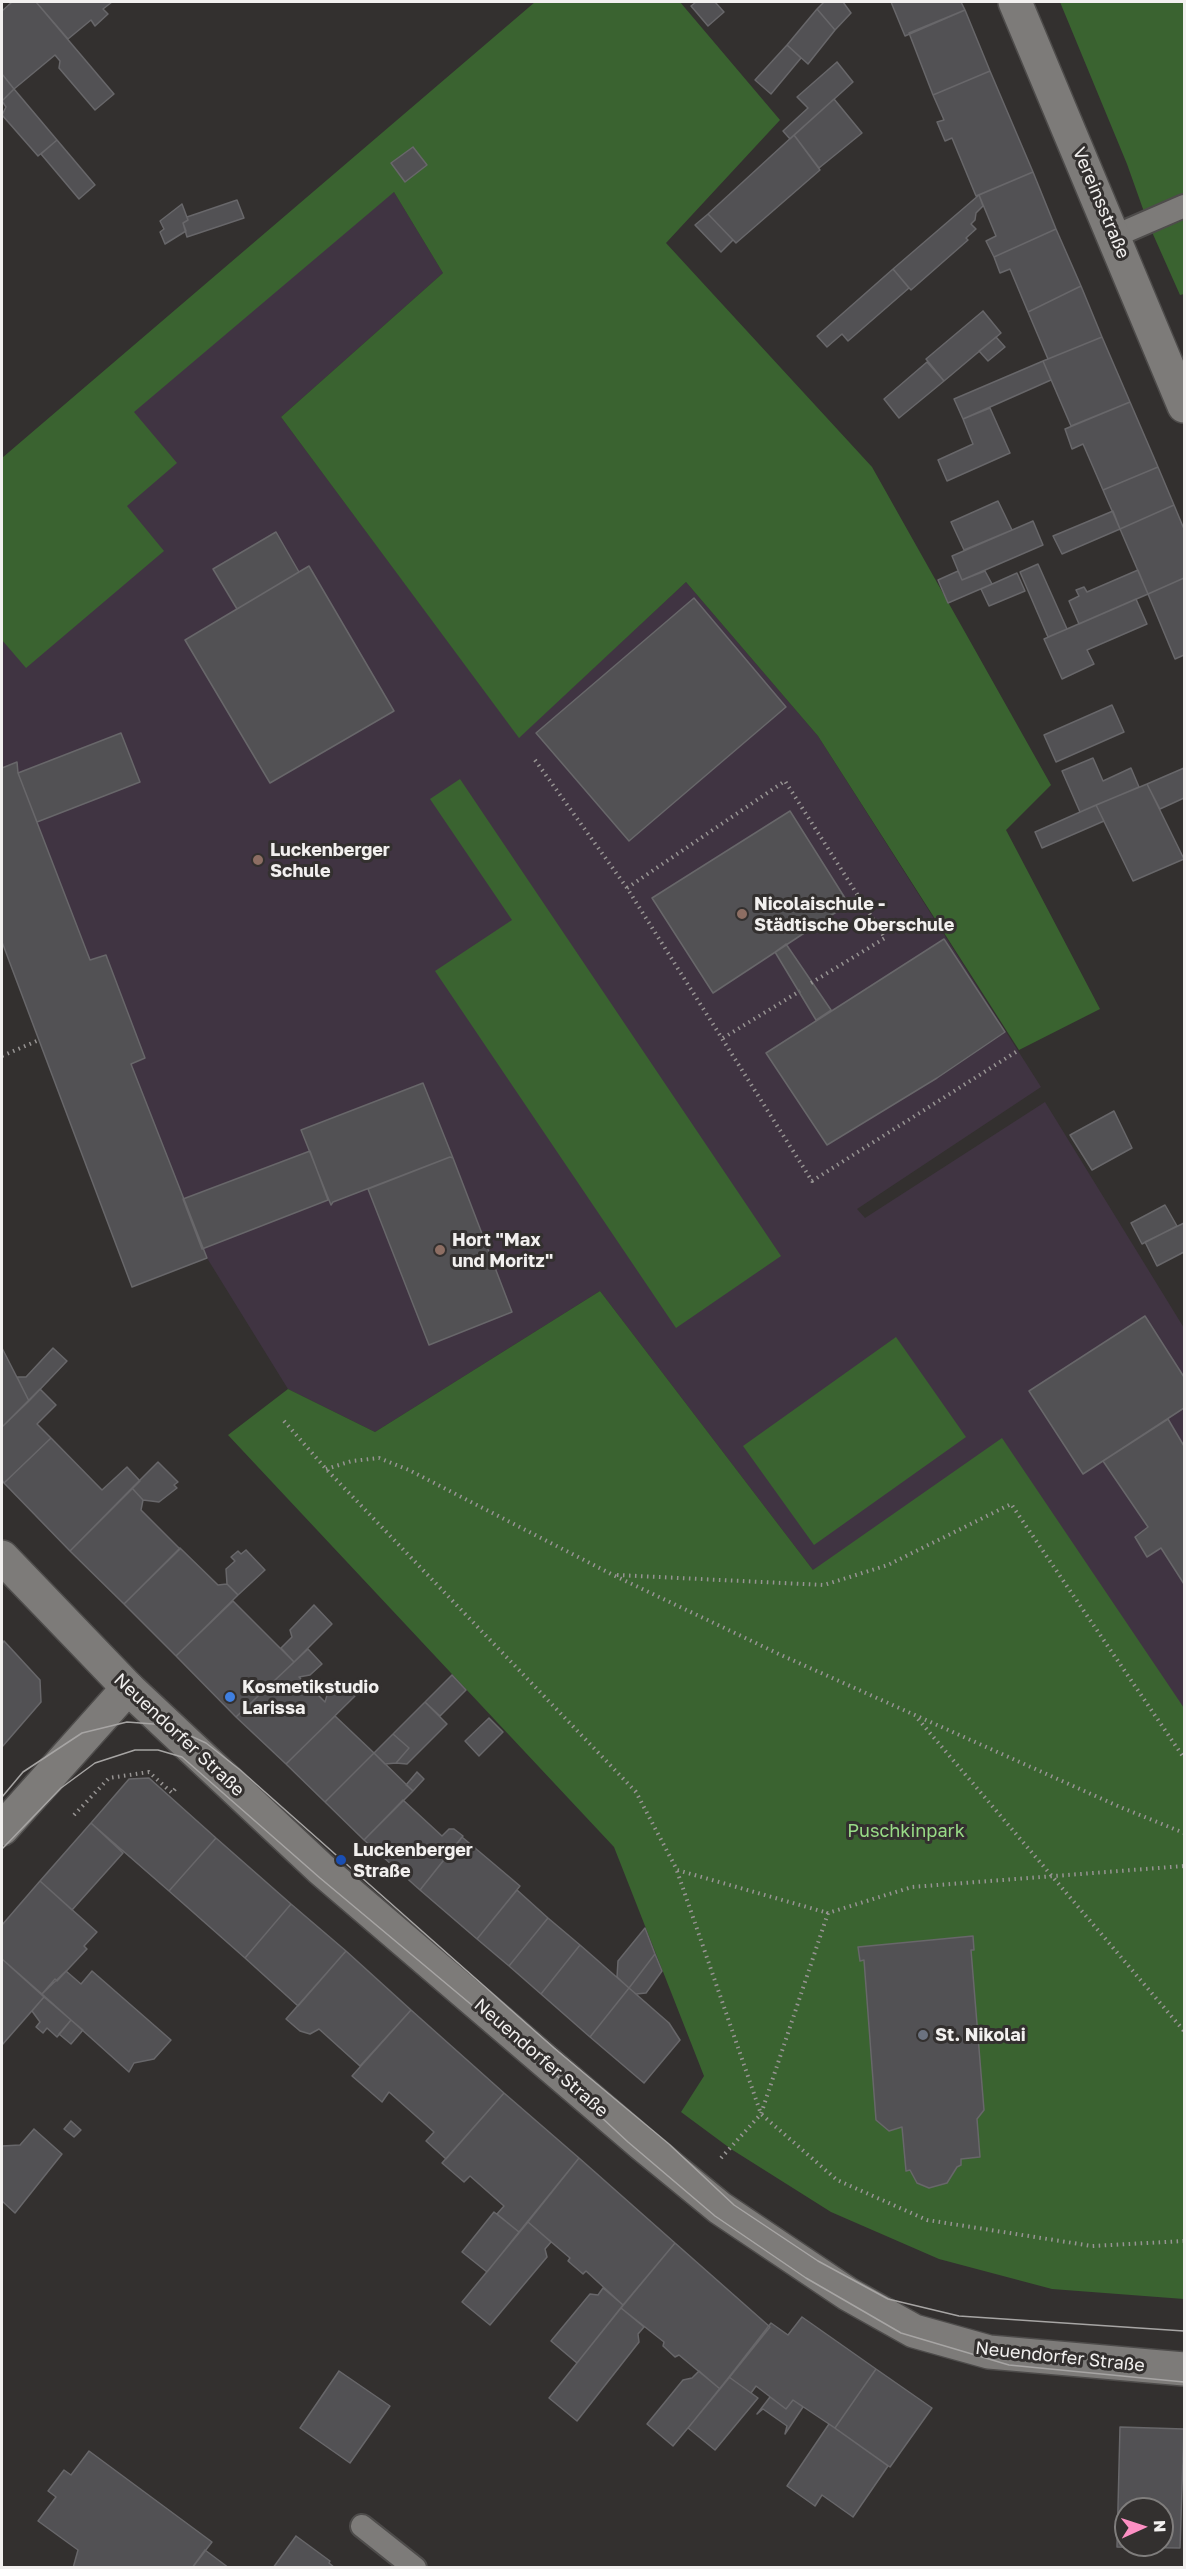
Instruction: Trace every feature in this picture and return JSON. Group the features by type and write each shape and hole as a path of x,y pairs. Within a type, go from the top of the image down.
{"street":[{"name":"Vereinsstraße","path":"1015,2 1185,406"},
{"name":"Neuendorfer Straße","path":"2,1557 128,1688 330,1877 720,2208 848,2294 914,2331 989,2352 1185,2369"},
{"path":"2,1829 128,1688"}],"lane":[{"path":"1115,236 1185,206"},
{"path":"362,2526 415,2568"}],"path":[{"path":"535,760 627,888 812,1181 1019,1050"},
{"path":"627,888 785,781 885,938 811,983"},
{"path":"723,1038 800,991"},
{"path":"2,1056 39,1040"},
{"path":"284,1421 326,1469 636,1792 677,1870 761,2114 837,2180 927,2220 1092,2246 1185,2241"},
{"path":"326,1469 352,1461 379,1458 409,1470 613,1575 916,1716 1120,1807 1185,1833"},
{"path":"613,1575 825,1585 888,1564 1011,1504 1185,1758"},
{"path":"916,1716 1185,2031"},
{"path":"74,1815 109,1778 149,1772 172,1793 202,1758"},
{"path":"677,1870 828,1913 912,1887 1185,1866"},
{"path":"724,2154 761,2114 828,1913"}],"shaded area":[{"name":"Luckenberger Schule","path":"394,192 443,273 281,417 519,737 686,582 818,736 1041,1087 857,1209 865,1218 1045,1102 1184,1328 1184,1708 1172,1692 813,1570 600,1291 375,1432 288,1389 207,1258 132,1287 2,942 2,458"}],"green space":[{"path":"535,2 680,2 780,120 666,243 872,467 1051,785 1006,830 1100,1009 1019,1050 818,736 686,582 519,738 281,417 443,273 394,192 134,412 177,463 127,506 164,551 26,668 2,640 2,458"},
{"path":"1060,2 1184,2 1184,294 1180,295 1148,223 1127,164"},
{"path":"460,779 781,1256 676,1328 435,971 512,920 430,799"},
{"name":"Puschkinpark","path":"600,1291 813,1570 1002,1438 1184,1708 1184,2299 1052,2289 939,2259 831,2212 731,2149 681,2112 704,2076 614,1847 228,1435 288,1389 375,1432"},
{"path":"896,1337 966,1437 814,1545 743,1446"}],"building":[{"path":"12,2 36,2 114,94 95,110 59,68 60,61 55,55 14,89 2,74 2,11"},
{"path":"36,2 112,2 103,9 108,14 95,26 91,20 68,39"},
{"path":"696,2 715,2 724,12 708,26 691,6"},
{"path":"824,2 843,2 851,13 835,30 817,9"},
{"path":"891,2 961,2 965,10 905,36"},
{"path":"817,9 835,30 808,64 787,45"},
{"path":"965,10 990,71 933,95 909,33"},
{"path":"787,45 801,58 771,94 755,80"},
{"path":"837,62 853,82 790,139 783,131 808,108 797,97"},
{"path":"990,71 1033,172 976,196 952,138 945,141 937,122 944,120 933,95"},
{"path":"2,74 14,89 2,101"},
{"path":"14,89 57,140 38,156 2,115 6,107 2,101"},
{"path":"834,99 862,133 819,168 794,135"},
{"path":"794,135 820,170 736,243 708,214"},
{"path":"57,140 95,185 79,199 41,154"},
{"path":"413,147 427,165 405,182 391,163"},
{"path":"1033,172 1056,229 994,257 986,241 996,236 979,195"},
{"path":"979,195 983,206 976,213 975,220 971,224 976,229 966,238 968,240 911,290 893,269"},
{"path":"237,200 244,218 187,237 183,223 188,220 187,217"},
{"path":"182,204 188,220 183,223 186,231 165,244 160,232 164,229 160,221"},
{"path":"708,214 733,240 721,252 695,225"},
{"path":"1056,229 1081,286 1028,312 1010,269 1000,273 994,257"},
{"path":"893,269 909,288 848,341 842,334 827,347 817,336"},
{"path":"1081,286 1102,337 1048,359 1028,312"},
{"path":"983,311 1001,333 944,381 926,359"},
{"path":"996,337 1005,347 988,361 979,351"},
{"path":"1102,337 1130,402 1071,426 1043,361"},
{"path":"1043,361 1051,380 963,419 954,399"},
{"path":"927,362 944,381 899,418 884,399"},
{"path":"1130,402 1158,467 1103,490 1083,444 1072,449 1065,429"},
{"path":"990,408 1010,453 947,481 938,460 973,444 963,419"},
{"path":"1158,467 1174,505 1120,529 1103,490"},
{"path":"998,501 1012,530 964,550 951,522"},
{"path":"1174,505 1184,529 1184,578 1148,594 1120,529"},
{"path":"1113,511 1120,529 1062,554 1053,536"},
{"path":"1033,521 1043,545 962,580 952,556"},
{"path":"276,532 299,572 237,609 213,569"},
{"path":"1038,564 1067,629 1048,637 1020,572"},
{"path":"309,566 394,711 270,783 185,640"},
{"path":"1138,570 1148,594 1079,624 1069,601 1079,596 1076,590 1084,587 1087,592"},
{"path":"958,571 962,580 985,571 992,584 948,603 938,580"},
{"path":"1017,573 1025,591 989,606 981,589"},
{"path":"1184,578 1184,655 1175,659 1148,594"},
{"path":"694,598 786,707 629,841 536,733"},
{"path":"1136,599 1147,624 1087,650 1094,664 1062,679 1044,639"},
{"path":"1112,705 1124,732 1056,762 1044,735"},
{"path":"121,733 140,782 37,822 18,773"},
{"path":"1093,758 1103,781 1131,768 1139,787 1080,812 1062,771"},
{"path":"17,762 18,773 90,960 106,955 145,1058 131,1064 207,1258 132,1287 2,942 2,768"},
{"path":"1184,768 1184,798 1160,809 1147,784"},
{"path":"1147,784 1184,859 1133,881 1096,805"},
{"path":"1096,805 1104,821 1042,848 1035,832"},
{"path":"790,811 850,906 847,905 713,993 652,898"},
{"path":"944,939 1005,1032 937,1078 827,1145 766,1053"},
{"path":"786,944 831,1010 816,1020 775,952"},
{"path":"423,1083 453,1158 450,1157 333,1202 331,1205 301,1130"},
{"path":"1114,1111 1132,1148 1092,1170 1070,1135"},
{"path":"310,1151 328,1200 202,1249 183,1199"},
{"name":"Hort \"Max und Moritz\"","path":"450,1157 453,1158 512,1312 429,1345 368,1189"},
{"path":"1165,1205 1177,1226 1142,1244 1131,1223"},
{"path":"1184,1223 1184,1252 1157,1266 1145,1242"},
{"path":"1145,1316 1184,1377 1184,1408 1083,1474 1029,1391"},
{"path":"2,1348 29,1401 2,1427"},
{"path":"53,1348 67,1361 29,1401 17,1377 26,1377"},
{"path":"40,1389 56,1405 37,1424 51,1438 4,1483 2,1480 2,1427"},
{"path":"1168,1419 1184,1446 1184,1584 1161,1548 1147,1557 1135,1537 1148,1527 1103,1461"},
{"path":"51,1438 102,1490 127,1467 140,1481 70,1551 4,1483"},
{"path":"158,1462 178,1482 174,1485 177,1488 159,1502 143,1500 132,1488"},
{"path":"132,1488 143,1500 141,1510 180,1549 124,1604 70,1551"},
{"path":"180,1548 218,1585 227,1584 238,1595 176,1656 124,1604"},
{"path":"246,1550 265,1570 238,1595 227,1584 226,1569 235,1561 231,1557 238,1551 241,1554"},
{"path":"233,1601 294,1662 236,1717 176,1656"},
{"path":"314,1605 332,1624 294,1662 281,1648 292,1637 290,1630"},
{"path":"4,1641 40,1680 41,1702 2,1747 2,1644"},
{"path":"308,1649 322,1664 310,1675 299,1677 305,1683 312,1680 318,1685 313,1690 325,1702 328,1692 340,1680 355,1696 286,1764 236,1717"},
{"path":"452,1675 466,1690 440,1716 425,1702"},
{"path":"425,1702 447,1724 407,1764 396,1763 409,1748 393,1734"},
{"path":"335,1716 374,1753 325,1802 286,1764"},
{"path":"489,1718 503,1732 479,1756 465,1741"},
{"path":"393,1734 409,1748 396,1763 385,1764 374,1753"},
{"path":"374,1753 413,1791 364,1840 325,1802"},
{"path":"417,1772 424,1779 413,1791 406,1785"},
{"path":"149,1778 216,1838 169,1891 91,1823 129,1779"},
{"path":"403,1800 442,1836 449,1829 454,1829 463,1836 420,1890 364,1840"},
{"path":"91,1823 123,1853 72,1910 40,1881"},
{"path":"462,1837 520,1886 477,1939 420,1890"},
{"path":"216,1838 291,1904 245,1958 169,1891"},
{"path":"40,1881 97,1932 84,1946 87,1949 42,1994 2,1959 2,1925"},
{"path":"517,1890 548,1918 509,1966 477,1939"},
{"path":"291,1904 346,1951 298,2006 245,1958"},
{"path":"548,1918 580,1945 541,1994 509,1966"},
{"path":"645,1928 655,1954 629,1988 617,1977 618,1961"},
{"name":"St. Nikolai","path":"973,1936 974,1950 971,1950 984,2110 977,2119 980,2157 961,2159 961,2165 957,2167 947,2183 929,2188 917,2183 910,2170 906,2171 902,2127 889,2131 876,2120 864,1960 860,1961 858,1947"},
{"path":"580,1945 629,1988 590,2037 541,1994"},
{"path":"346,1951 411,2010 360,2066 319,2029 310,2034 300,2031 286,2019"},
{"path":"655,1954 662,1971 646,1993 636,1994 629,1988"},
{"path":"2,1959 44,1997 2,2045"},
{"path":"66,1971 81,1984 92,1971 171,2040 154,2059 134,2063 129,2072 42,1994"},
{"path":"629,1988 669,2023 680,2040 644,2083 590,2037"},
{"path":"44,1997 71,2020 57,2037 47,2028 43,2033 36,2027 40,2022 32,2011"},
{"path":"411,2010 504,2093 446,2159 426,2141 434,2132 389,2092 382,2102 352,2076"},
{"path":"71,2020 83,2030 71,2044 59,2034"},
{"path":"504,2093 579,2158 519,2232 497,2214 504,2206 470,2176 464,2182 442,2163"},
{"path":"71,2121 81,2130 74,2137 64,2129"},
{"path":"34,2129 62,2154 15,2213 2,2201 2,2146 20,2145"},
{"path":"579,2158 675,2243 623,2305 586,2271 583,2274 568,2261 570,2258 528,2222"},
{"path":"494,2212 519,2232 487,2272 462,2252"},
{"path":"528,2222 551,2242 545,2249 547,2257 490,2325 462,2302"},
{"path":"675,2243 770,2327 720,2389 679,2355 675,2357 663,2346 664,2342 621,2308"},
{"path":"603,2288 623,2305 577,2363 551,2341 590,2294 598,2295"},
{"path":"621,2308 644,2327 638,2334 639,2342 577,2421 549,2398"},
{"path":"802,2317 876,2369 835,2428 793,2400 786,2409 756,2386 751,2393 729,2377 771,2323 788,2335"},
{"path":"876,2369 932,2408 890,2467 835,2428"},
{"path":"339,2371 390,2406 350,2463 300,2428"},
{"path":"699,2371 720,2389 673,2446 647,2424 683,2380 692,2378"},
{"path":"729,2377 758,2398 715,2450 688,2428"},
{"path":"770,2397 786,2409 793,2400 803,2407 785,2434 787,2426 763,2409 757,2414"},
{"path":"829,2424 888,2466 853,2517 822,2495 815,2506 787,2486"},
{"path":"1120,2427 1184,2429 1180,2548 1174,2548 1174,2497 1118,2497"},
{"path":"89,2451 212,2542 192,2568 73,2568 78,2550 38,2521 56,2497 48,2491 64,2470 71,2475"},
{"path":"296,2536 330,2561 329,2563 335,2568 273,2568"},
{"path":"205,2550 229,2568 192,2568"}],"tram line":[{"path":"2,1797 23,1772 82,1733 127,1722 167,1725 206,1743 239,1769 554,2048 670,2145 734,2205 818,2261 888,2299 959,2316 1184,2331"},
{"path":"2,1849 61,1788 95,1763 135,1750 158,1750 182,1757 320,1878 559,2078 628,2142 715,2216 806,2278 901,2333 1009,2365 1184,2382"}],"place":[{"name":"Luckenberger Schule","path":"258,860"},
{"name":"Nicolaischule - Städtische Oberschule","path":"742,914"},
{"name":"Hort \"Max und Moritz\"","path":"440,1250"},
{"name":"Kosmetikstudio Larissa","path":"230,1697"},
{"name":"Luckenberger Straße","path":"341,1860"},
{"name":"St. Nikolai","path":"923,2035"}]}
